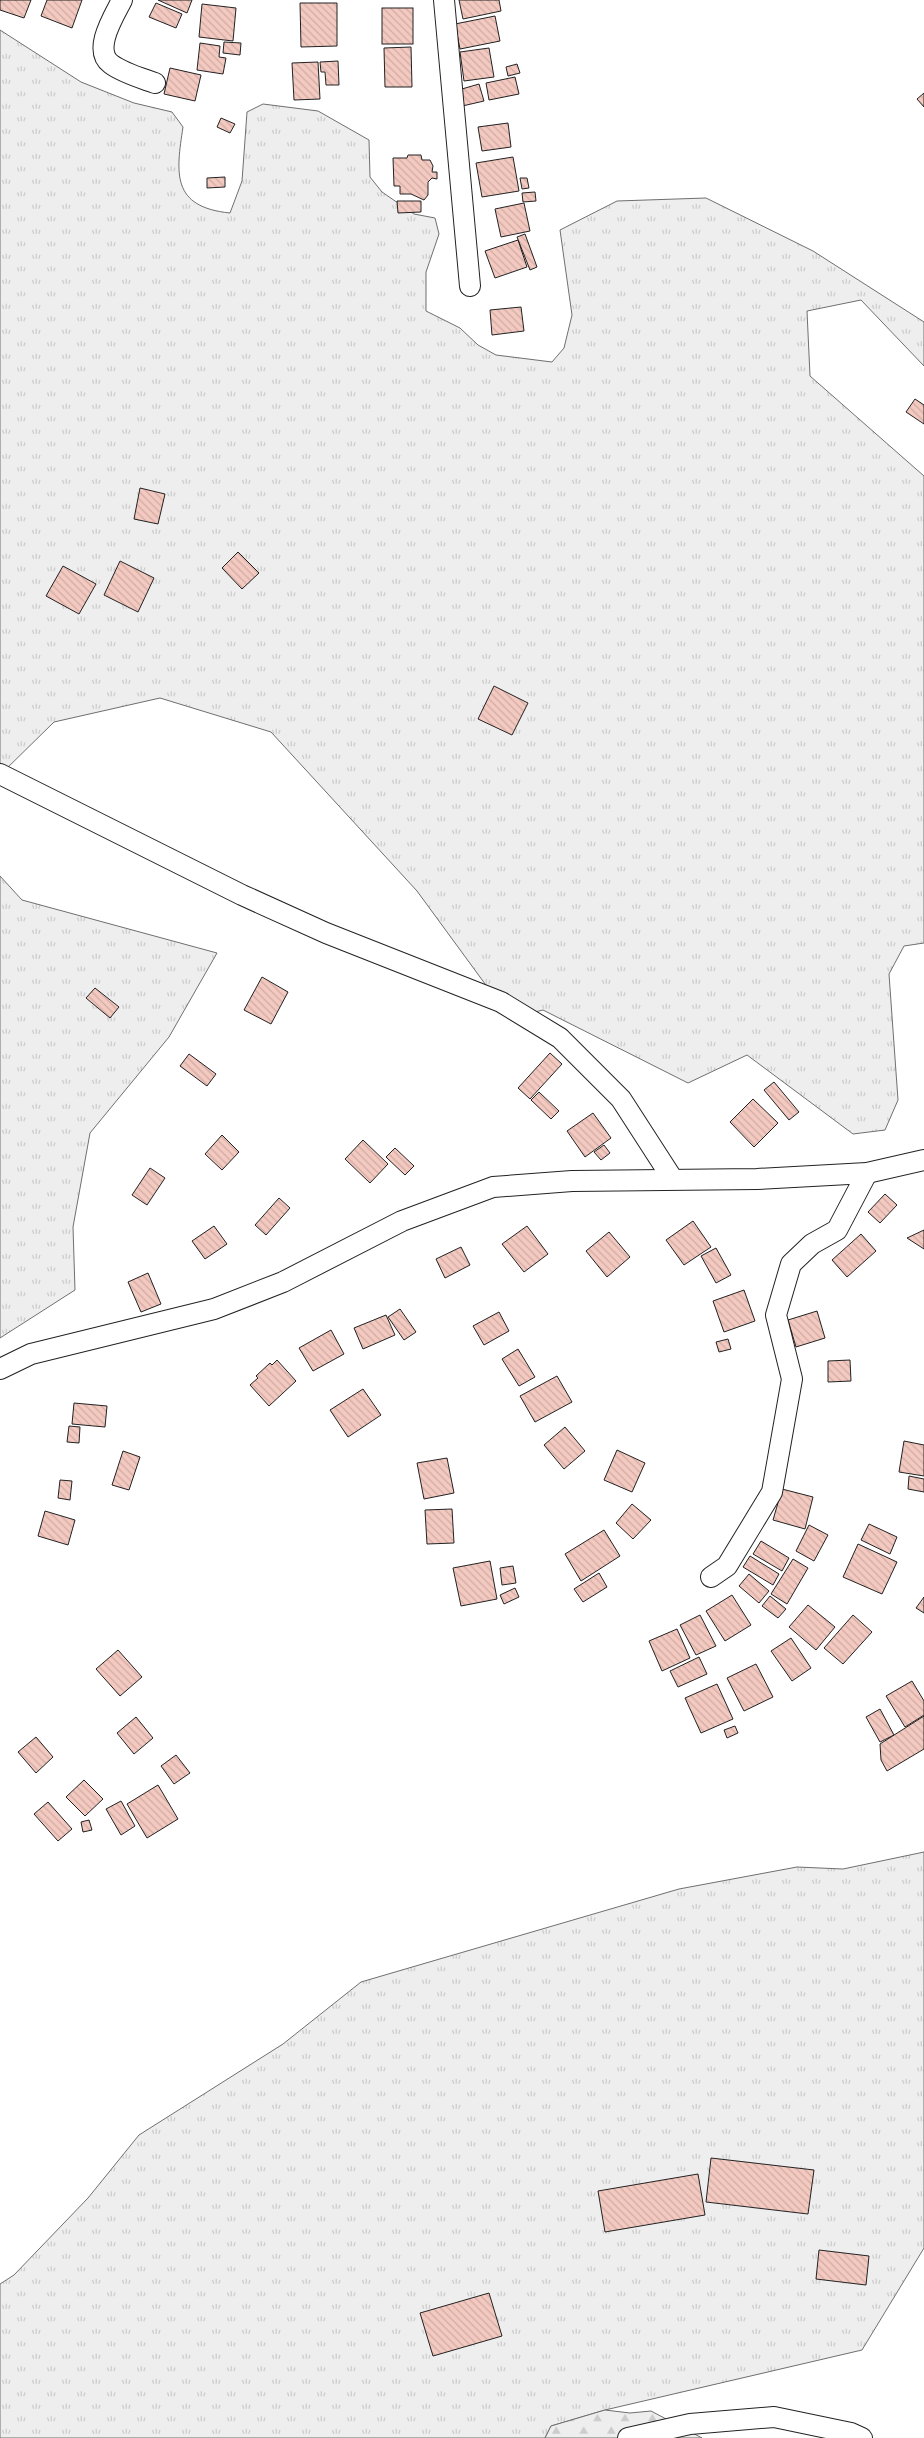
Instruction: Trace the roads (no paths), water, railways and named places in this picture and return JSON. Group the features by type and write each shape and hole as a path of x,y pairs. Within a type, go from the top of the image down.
{"street":[{"path":"122,0 104,41 104,54 111,64 154,83"},
{"path":"444,0 470,286"},
{"path":"0,774 242,896 326,933 501,1002 560,1038 621,1099 672,1178"},
{"path":"0,1369 31,1354 214,1309 283,1282 402,1221 493,1187 572,1181 672,1178 757,1179 867,1173 924,1160"},
{"path":"712,1578 727,1566 772,1492 792,1379 776,1315 791,1264 812,1244 837,1230 867,1173"},
{"path":"628,2438 690,2424 774,2417 851,2433 862,2438"}]}
